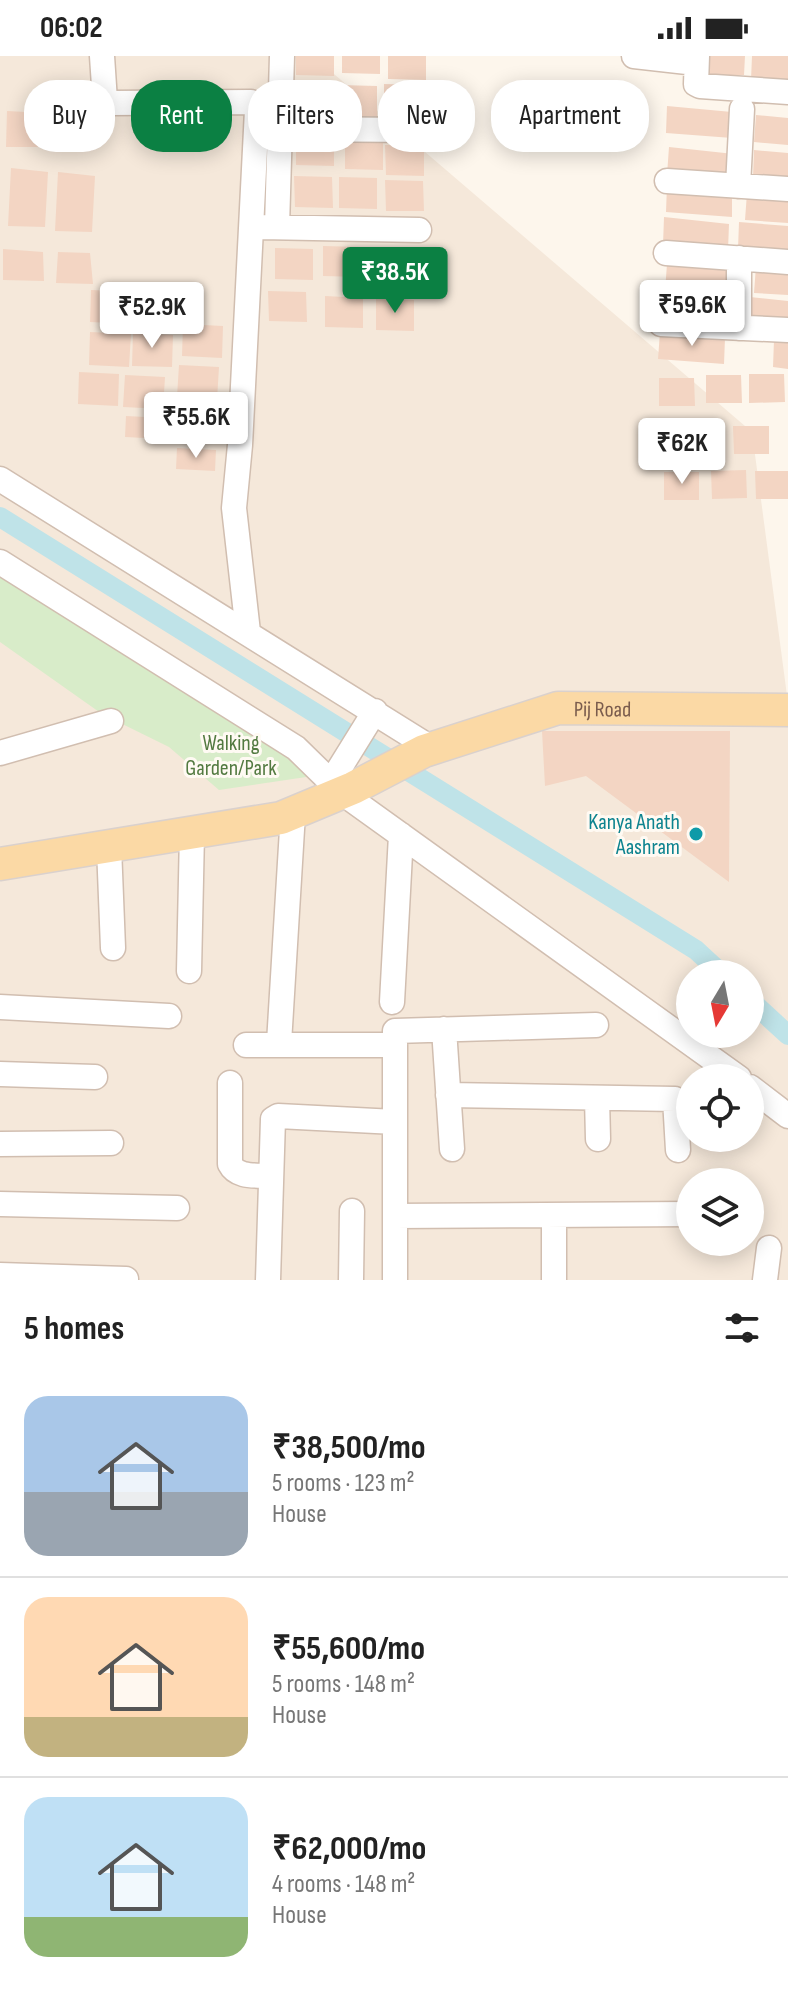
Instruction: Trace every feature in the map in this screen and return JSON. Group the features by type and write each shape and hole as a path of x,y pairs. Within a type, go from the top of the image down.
{"main road":[{"name":"Pij Road","path":"340,785 428,749 558,708 788,710"},
{"path":"0,864 281,818 340,785"}],"street":[{"path":"102,56 105,101 111,103 251,102 255,105 251,227 233,521 248,632"},
{"path":"281,80 282,56"},
{"path":"634,56 696,60 696,84 700,86 788,92"},
{"path":"738,186 742,109"},
{"path":"277,227 279,152"},
{"path":"667,181 788,189"},
{"path":"251,227 419,230"},
{"path":"666,253 788,262"},
{"path":"739,258 739,328"},
{"path":"661,324 788,330"},
{"path":"0,479 248,632 428,749"},
{"path":"0,562 296,748 401,835 720,1064"},
{"path":"340,785 373,715"},
{"path":"0,753 111,721"},
{"path":"279,1043 293,813"},
{"path":"189,971 192,833"},
{"path":"392,1002 401,835"},
{"path":"109,847 113,948"},
{"path":"0,1007 169,1016"},
{"path":"395,1280 395,1031 596,1025"},
{"path":"444,1029 452,1149"},
{"path":"246,1045 395,1045"},
{"path":"0,1074 95,1077"},
{"path":"230,1083 230,1164 233,1171 270,1176"},
{"path":"448,1095 675,1099 676,1116"},
{"path":"597,1098 598,1139"},
{"path":"764,1098 788,1116"},
{"path":"268,1280 273,1119 278,1116 395,1122"},
{"path":"0,1144 111,1143"},
{"path":"0,1204 177,1208"},
{"path":"351,1280 352,1211"},
{"path":"395,1216 676,1214"},
{"path":"554,1215 554,1280"},
{"path":"765,1280 769,1248"},
{"path":"0,1275 126,1279"}],"shaded area":[{"path":"0,56 313,56 341,80 248,80 248,152 362,152 362,98 378,112 378,152 425,152 752,432 788,703 788,1280 0,1280"}],"green space":[{"name":"Walking Garden/Park","path":"0,571 292,754 313,776 219,790 169,747 102,714 0,642"}],"building":[{"path":"296,56 334,56 334,76 296,75"},
{"path":"342,56 380,56 380,74 342,73"},
{"path":"388,56 426,56 426,80 388,79"},
{"path":"707,56 745,56 744,75 706,75"},
{"path":"752,56 788,56 788,80 751,80"},
{"path":"362,86 377,86 377,116 362,116"},
{"path":"667,106 732,112 732,138 666,133"},
{"path":"7,111 24,112 24,147 6,147"},
{"path":"756,115 788,118 788,145 754,142"},
{"path":"362,138 378,139 378,152 383,152 383,170 345,169 345,152 362,152"},
{"path":"669,147 734,154 733,180 667,175"},
{"path":"754,150 788,153 788,180 753,177"},
{"path":"296,152 334,152 334,166 296,165"},
{"path":"385,152 424,152 424,176 386,175"},
{"path":"11,168 48,172 45,227 8,226"},
{"path":"58,172 95,176 92,232 55,231"},
{"path":"294,176 332,177 333,208 295,207"},
{"path":"339,177 377,178 377,209 339,208"},
{"path":"385,180 423,181 424,211 386,211"},
{"path":"667,185 732,191 732,217 666,212"},
{"path":"747,193 788,197 788,223 745,220"},
{"path":"664,217 729,224 728,250 663,245"},
{"path":"739,222 788,226 788,253 738,249"},
{"path":"323,246 361,247 361,277 323,276"},
{"path":"275,248 313,249 313,280 275,279"},
{"path":"370,248 408,249 409,280 371,279"},
{"path":"3,249 43,252 44,281 3,280"},
{"path":"58,252 90,253 93,284 56,283"},
{"path":"667,264 731,270 731,297 665,291"},
{"path":"756,266 788,269 788,295 754,293"},
{"path":"91,290 172,293 170,326 90,322"},
{"path":"268,291 306,292 307,322 269,321"},
{"path":"662,292 727,299 726,324 660,319"},
{"path":"325,296 363,298 363,328 325,327"},
{"path":"750,297 788,301 788,327 749,324"},
{"path":"376,299 414,300 414,331 376,330"},
{"path":"183,324 223,326 222,358 182,356"},
{"path":"90,332 131,334 129,367 89,365"},
{"path":"660,332 725,338 724,364 658,359"},
{"path":"133,333 173,335 172,367 132,366"},
{"path":"774,340 788,342 788,369 773,367"},
{"path":"179,365 219,367 217,400 177,397"},
{"path":"79,372 119,374 118,406 78,404"},
{"path":"749,374 784,374 785,402 749,403"},
{"path":"125,375 165,377 163,409 123,407"},
{"path":"706,375 741,375 742,403 706,403"},
{"path":"659,378 694,378 695,406 659,406"},
{"path":"178,407 218,409 217,441 176,439"},
{"path":"126,416 165,418 165,439 125,437"},
{"path":"658,424 683,424 680,455 656,452"},
{"path":"725,426 725,454 690,455 689,427"},
{"path":"733,426 769,426 769,454 734,454"},
{"path":"177,448 216,450 215,471 176,469"},
{"path":"746,470 747,498 712,499 711,471"},
{"path":"755,471 788,471 788,499 756,499"},
{"path":"664,472 699,472 699,500 664,500"},
{"name":"Kanya Anath Aashram","path":"542,731 730,731 729,882 586,776 545,786"}],"waterway":[{"path":"0,517 696,950 707,960"},
{"path":"764,1013 788,1035"}],"place":[{"name":"Kanya Anath Aashram","path":"696,834"}]}
